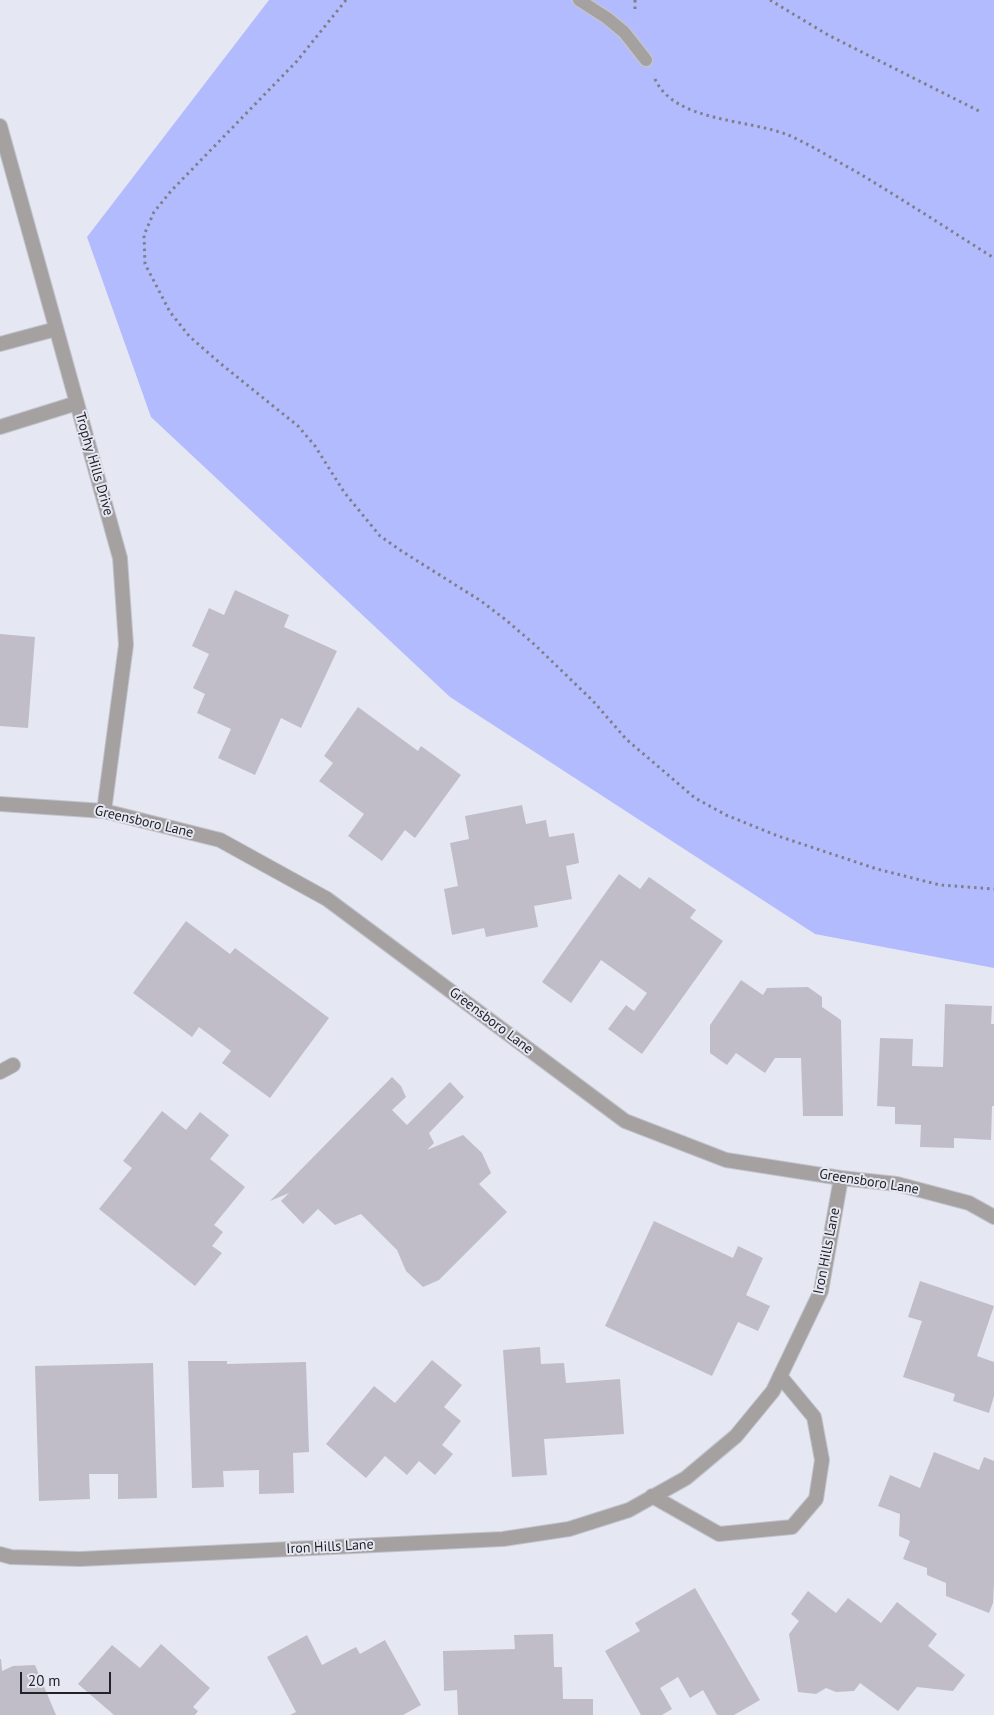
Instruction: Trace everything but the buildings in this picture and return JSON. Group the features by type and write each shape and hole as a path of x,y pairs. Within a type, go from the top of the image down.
{"street":[{"name":"Trophy Hills Drive","path":"0,126 120,558 126,645 104,810"},
{"path":"0,344 56,329"},
{"path":"0,427 77,403"},
{"name":"Greensboro Lane","path":"0,804 104,810 220,840 327,899 625,1121 726,1160 841,1178 897,1184 969,1203 994,1217"},
{"path":"0,1072 13,1065"},
{"name":"Iron Hills Lane","path":"0,1554 11,1557 80,1559 503,1539 569,1528 629,1510 686,1478 736,1436 773,1391 821,1291 841,1178"},
{"path":"652,1496 718,1534 792,1527 816,1499 822,1460 814,1417 780,1376"}],"lane":[{"path":"579,0 607,18 624,32 646,60"}],"path":[{"path":"346,0 296,61 171,191 154,212 144,236 145,264 170,312 189,336 298,426 315,446 344,492 380,536 481,601 506,620 559,667 593,701 626,739 695,798 726,815 769,832 877,869 940,885 994,889"},
{"path":"635,0 635,17"},
{"path":"770,0 828,34 979,111"},
{"path":"646,60 659,88 666,96 684,107 705,115 787,135 899,197 994,258"}],"shaded area":[{"path":"269,0 994,0 994,968 815,934 450,697 151,417 87,237"}]}
